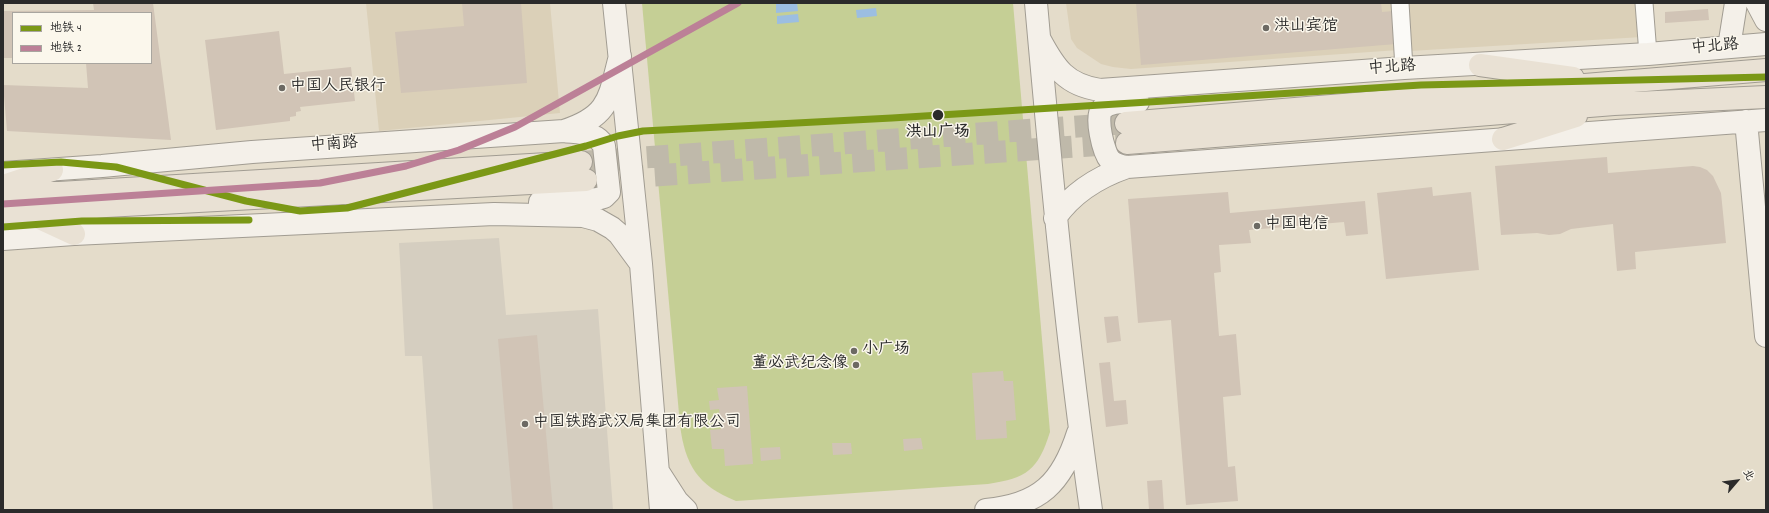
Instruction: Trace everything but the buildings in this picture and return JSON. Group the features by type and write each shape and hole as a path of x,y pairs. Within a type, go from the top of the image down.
{"main road":[{"path":"614,3 641,264 661,510"},
{"path":"1036,3 1055,218 1079,429 1091,510"},
{"path":"1729,47 1736,3"},
{"path":"1757,3 1766,20"},
{"name":"中北路","path":"1040,40 1062,74 1081,86 1100,90 1404,68 1648,54 1766,44"},
{"name":"中南路","path":"3,173 260,151 564,131 591,120 605,105 610,95 620,56"},
{"path":"1480,64 1612,83"},
{"name":"中北路","path":"1766,70 1612,83 1127,133 1614,104 1766,97"},
{"path":"1126,167 1117,164 1106,155 1101,140 1100,111 1114,103 1155,101 1176,85"},
{"path":"1503,140 1614,104"},
{"path":"1055,218 1069,200 1083,188 1108,174 1126,167 1756,121 1766,336"},
{"path":"494,214 511,204 597,199 608,194 609,188 604,146 601,142 590,135 564,131"},
{"path":"3,186 52,170"},
{"name":"中南路","path":"3,193 74,192 584,171 106,206 33,215 3,216"},
{"path":"3,239 74,234 494,214 583,216 598,220 619,234 641,264"},
{"path":"33,215 74,234"},
{"path":"986,510 1019,504 1032,498 1053,483 1071,456 1079,429"},
{"path":"658,472 677,501 686,510"}],"street":[{"path":"1400,3 1404,68"},
{"path":"1644,3 1648,54"}],"shaded area":[{"path":"366,3 550,3 560,113 379,131"},
{"name":"洪山宾馆","path":"1066,3 1395,3 1398,50 1131,69 1113,67 1101,64 1077,48 1071,39"},
{"path":"1407,3 1640,3 1642,37 1410,51"},
{"path":"499,238 506,315 598,309 613,510 433,510 422,356 405,356 399,243"}],"green space":[{"name":"洪山广场","path":"642,3 1013,3 1050,432 1041,455 1029,470 1012,479 988,484 736,501 723,495 703,481 690,463 682,439 680,425"}],"water":[{"path":"776,3 797,3 798,11 776,13"},
{"path":"876,8 877,16 857,18 856,10"},
{"path":"798,14 799,22 777,24 777,16"}],"tunnel":[{"path":"581,162 1126,123"},
{"path":"589,180 1127,143"}],"metro line":[{"name":"2","path":"3,204 320,183 406,166 459,150 515,127 738,3"},
{"name":"4","path":"3,165 61,162 116,167 246,201 300,211 347,208 586,146 618,136 643,131 892,118 1421,85 1766,77"},
{"name":"4","path":"3,227 82,221 249,220"}],"place":[{"name":"洪山宾馆","path":"1266,28"},
{"name":"中国人民银行","path":"282,88"},
{"name":"洪山广场","path":"938,115"},
{"name":"中国电信","path":"1257,226"},
{"name":"小广场","path":"854,351"},
{"name":"董必武纪念像","path":"856,365"},
{"name":"中国铁路武汉局集团有限公司","path":"525,424"}]}
